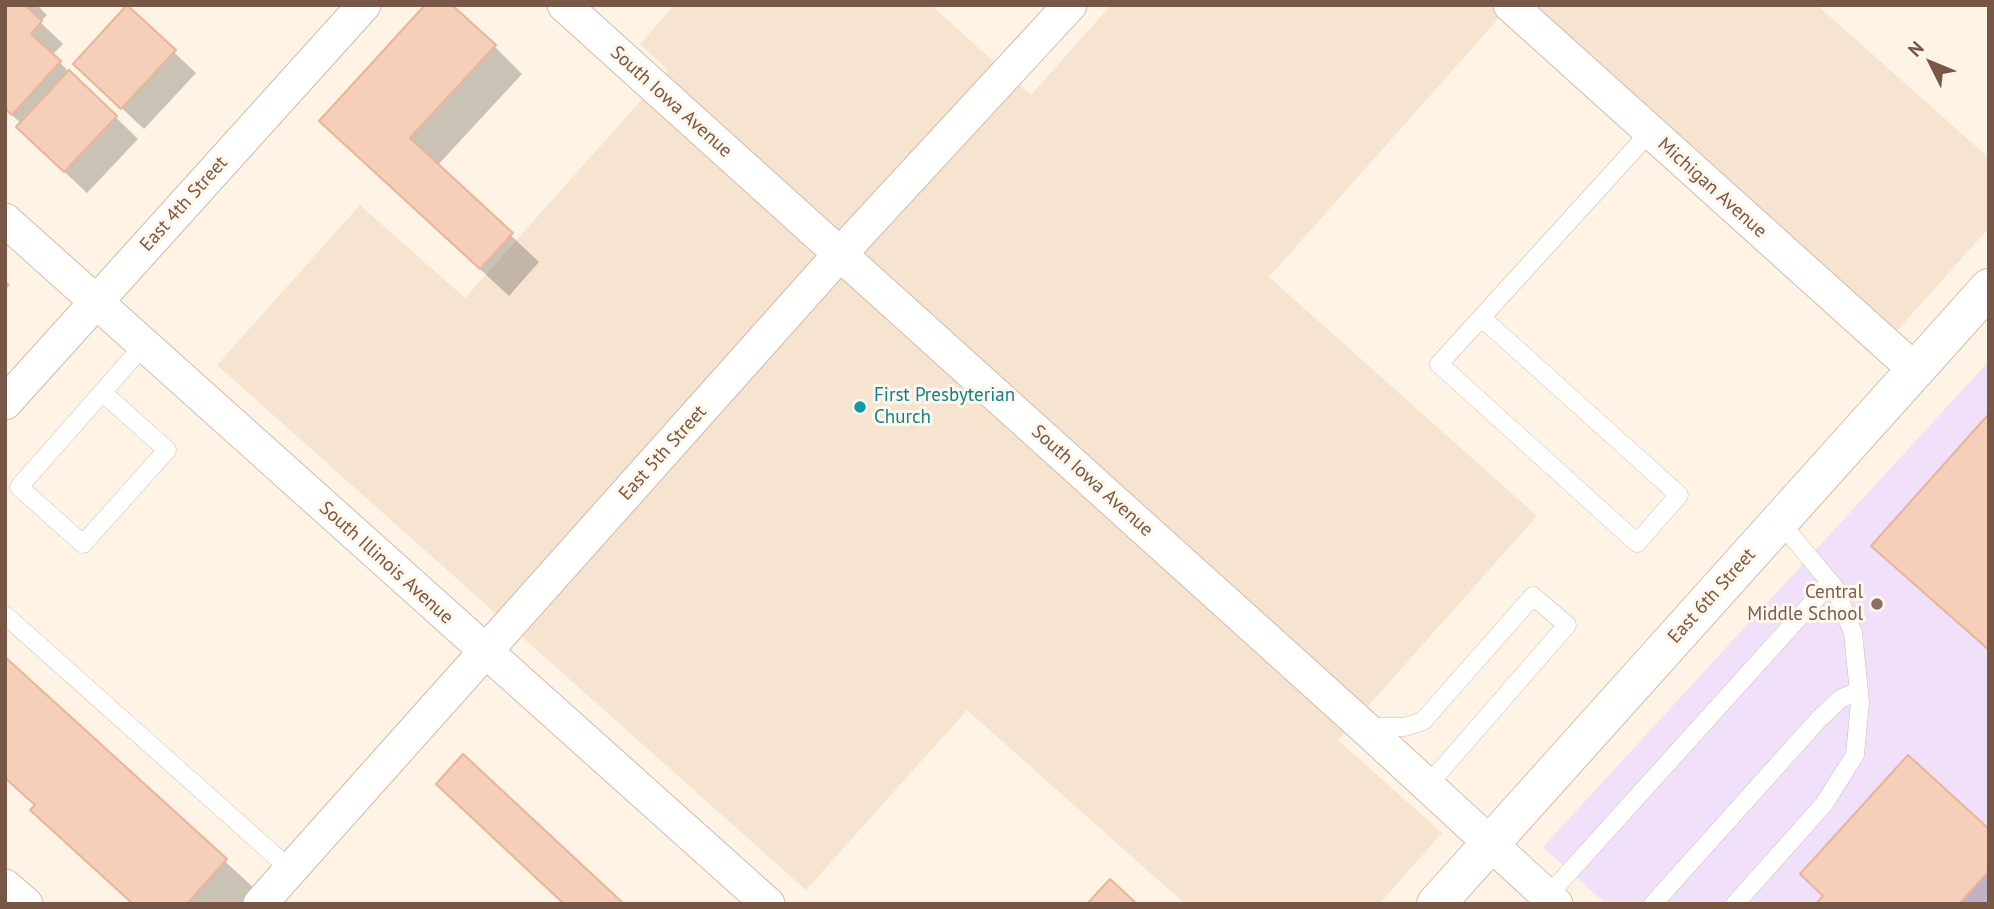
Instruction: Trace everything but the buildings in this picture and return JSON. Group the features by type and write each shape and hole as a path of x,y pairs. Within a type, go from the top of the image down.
{"street":[{"name":"East 4th Street","path":"5,403 364,5"},
{"name":"South Iowa Avenue","path":"564,5 1492,843 1548,901"},
{"name":"East 5th Street","path":"260,904 840,254 1070,5"},
{"name":"Michigan Avenue","path":"1510,5 1914,369"},
{"name":"South Illinois Avenue","path":"5,220 768,904"},
{"name":"East 6th Street","path":"1436,904 1914,369 1987,293"},
{"path":"5,886 26,904"}],"lane":[{"path":"1482,318 1679,495 1637,543 1439,364 1650,132"},
{"path":"102,392 167,450 83,544 19,487 102,392 144,346"},
{"path":"1735,904 1824,804 1854,755 1860,702 1853,633 1835,588 1779,521"},
{"path":"1548,901 1830,583"},
{"path":"1364,727 1405,727 1423,721 1534,596 1567,625 1428,785"},
{"path":"5,615 290,870"},
{"path":"1653,904 1818,720 1840,699 1858,691"}],"shaded area":[{"path":"674,5 931,5 1031,95 1111,5 1817,5 1989,158 1989,228 1885,344 1507,9 1269,277 1537,516 1338,740 1442,833 1379,904 1185,904 967,710 806,890 217,365 360,205 465,298 668,70 640,44"},
{"name":"Central Middle School","path":"1989,361 1989,904 1606,904 1543,847"}],"place":[{"name":"First Presbyterian Church","path":"860,407"},
{"name":"Central Middle School","path":"1877,604"}]}
